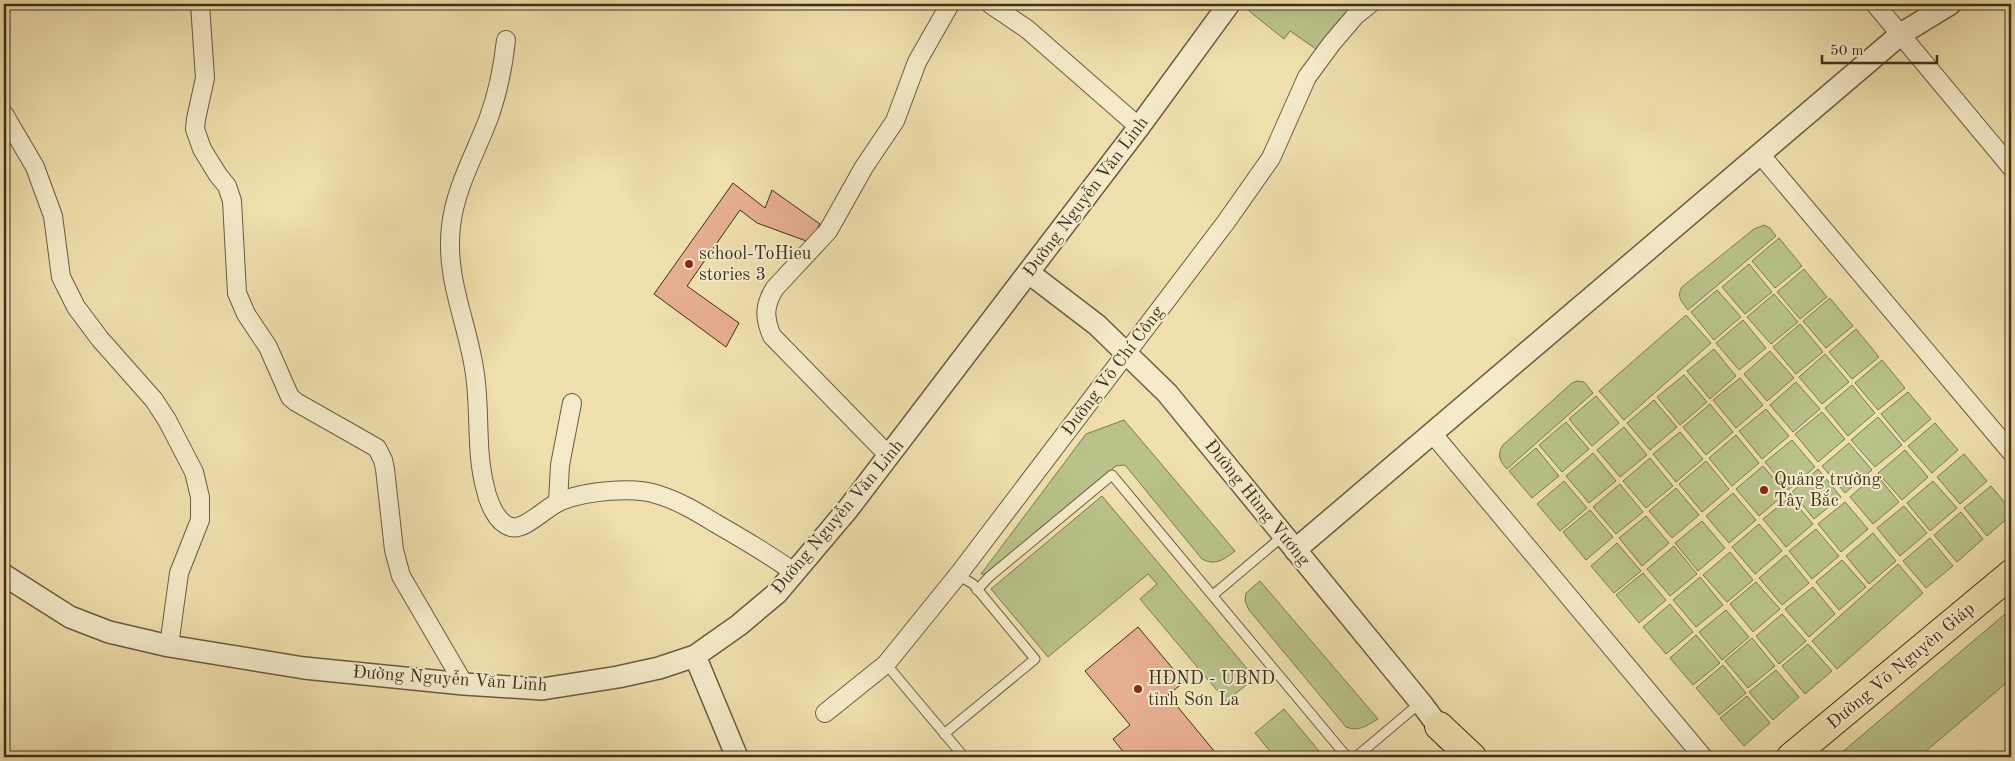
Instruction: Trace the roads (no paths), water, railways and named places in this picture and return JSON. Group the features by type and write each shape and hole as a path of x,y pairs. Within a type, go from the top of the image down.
{"main road":[{"name":"Đường Võ Nguyên Giáp","path":"1791,757 2011,574"},
{"path":"1439,726 1472,757"}],"street":[{"path":"200,4 205,78 195,129 208,160 227,186 232,201 237,293 240,303 268,347 290,396 296,402 377,448 385,469 394,550 401,576 464,684"},
{"path":"889,456 772,336 766,322 766,307 768,299 775,288 828,231 864,167 895,121 917,62 950,4"},
{"path":"990,4 1027,29 1139,127"},
{"name":"Đường Nguyễn Văn Linh","path":"4,575 70,617 109,632 169,646 304,668 464,684 542,688 660,668 695,656 739,625 777,593 795,574 889,456 1029,273 1229,4"},
{"name":"Đường Võ Chí Công","path":"825,713 886,664 958,575 1226,222 1271,158 1307,77 1356,15 1370,4"},
{"path":"1875,4 2011,167"},
{"path":"1289,543 1432,433 1901,34 1950,4"},
{"path":"506,40 503,71 498,92 461,186 451,224 450,255 452,280 474,368 478,398 481,468 489,502 496,515 512,527 522,527 558,502 578,496 615,491 641,491 658,494 684,505 766,552 795,574"},
{"path":"4,114 35,167 53,216 61,277 76,307 95,334 154,400 167,420 194,472 200,497 200,520 186,552 180,573 169,646"},
{"path":"1760,154 2011,452"},
{"name":"Đường Hùng Vương","path":"1029,273 1097,325 1166,393 1421,703 1459,757"},
{"path":"558,502 560,465 572,403"},
{"path":"1432,433 1703,757"},
{"path":"695,656 737,757"}],"lane":[{"path":"977,590 989,577 1112,475 1347,757"},
{"path":"1213,595 1289,543"},
{"path":"944,734 1035,659 973,584 958,575"},
{"path":"886,664 964,757"},
{"path":"1356,757 1421,703"}],"place":[{"name":"school-ToHieu stories 3","path":"689,264"},
{"name":"Quảng trường Tây Bắc","path":"1764,490"},
{"name":"HĐND - UBND tỉnh Sơn La","path":"1138,689"}]}
